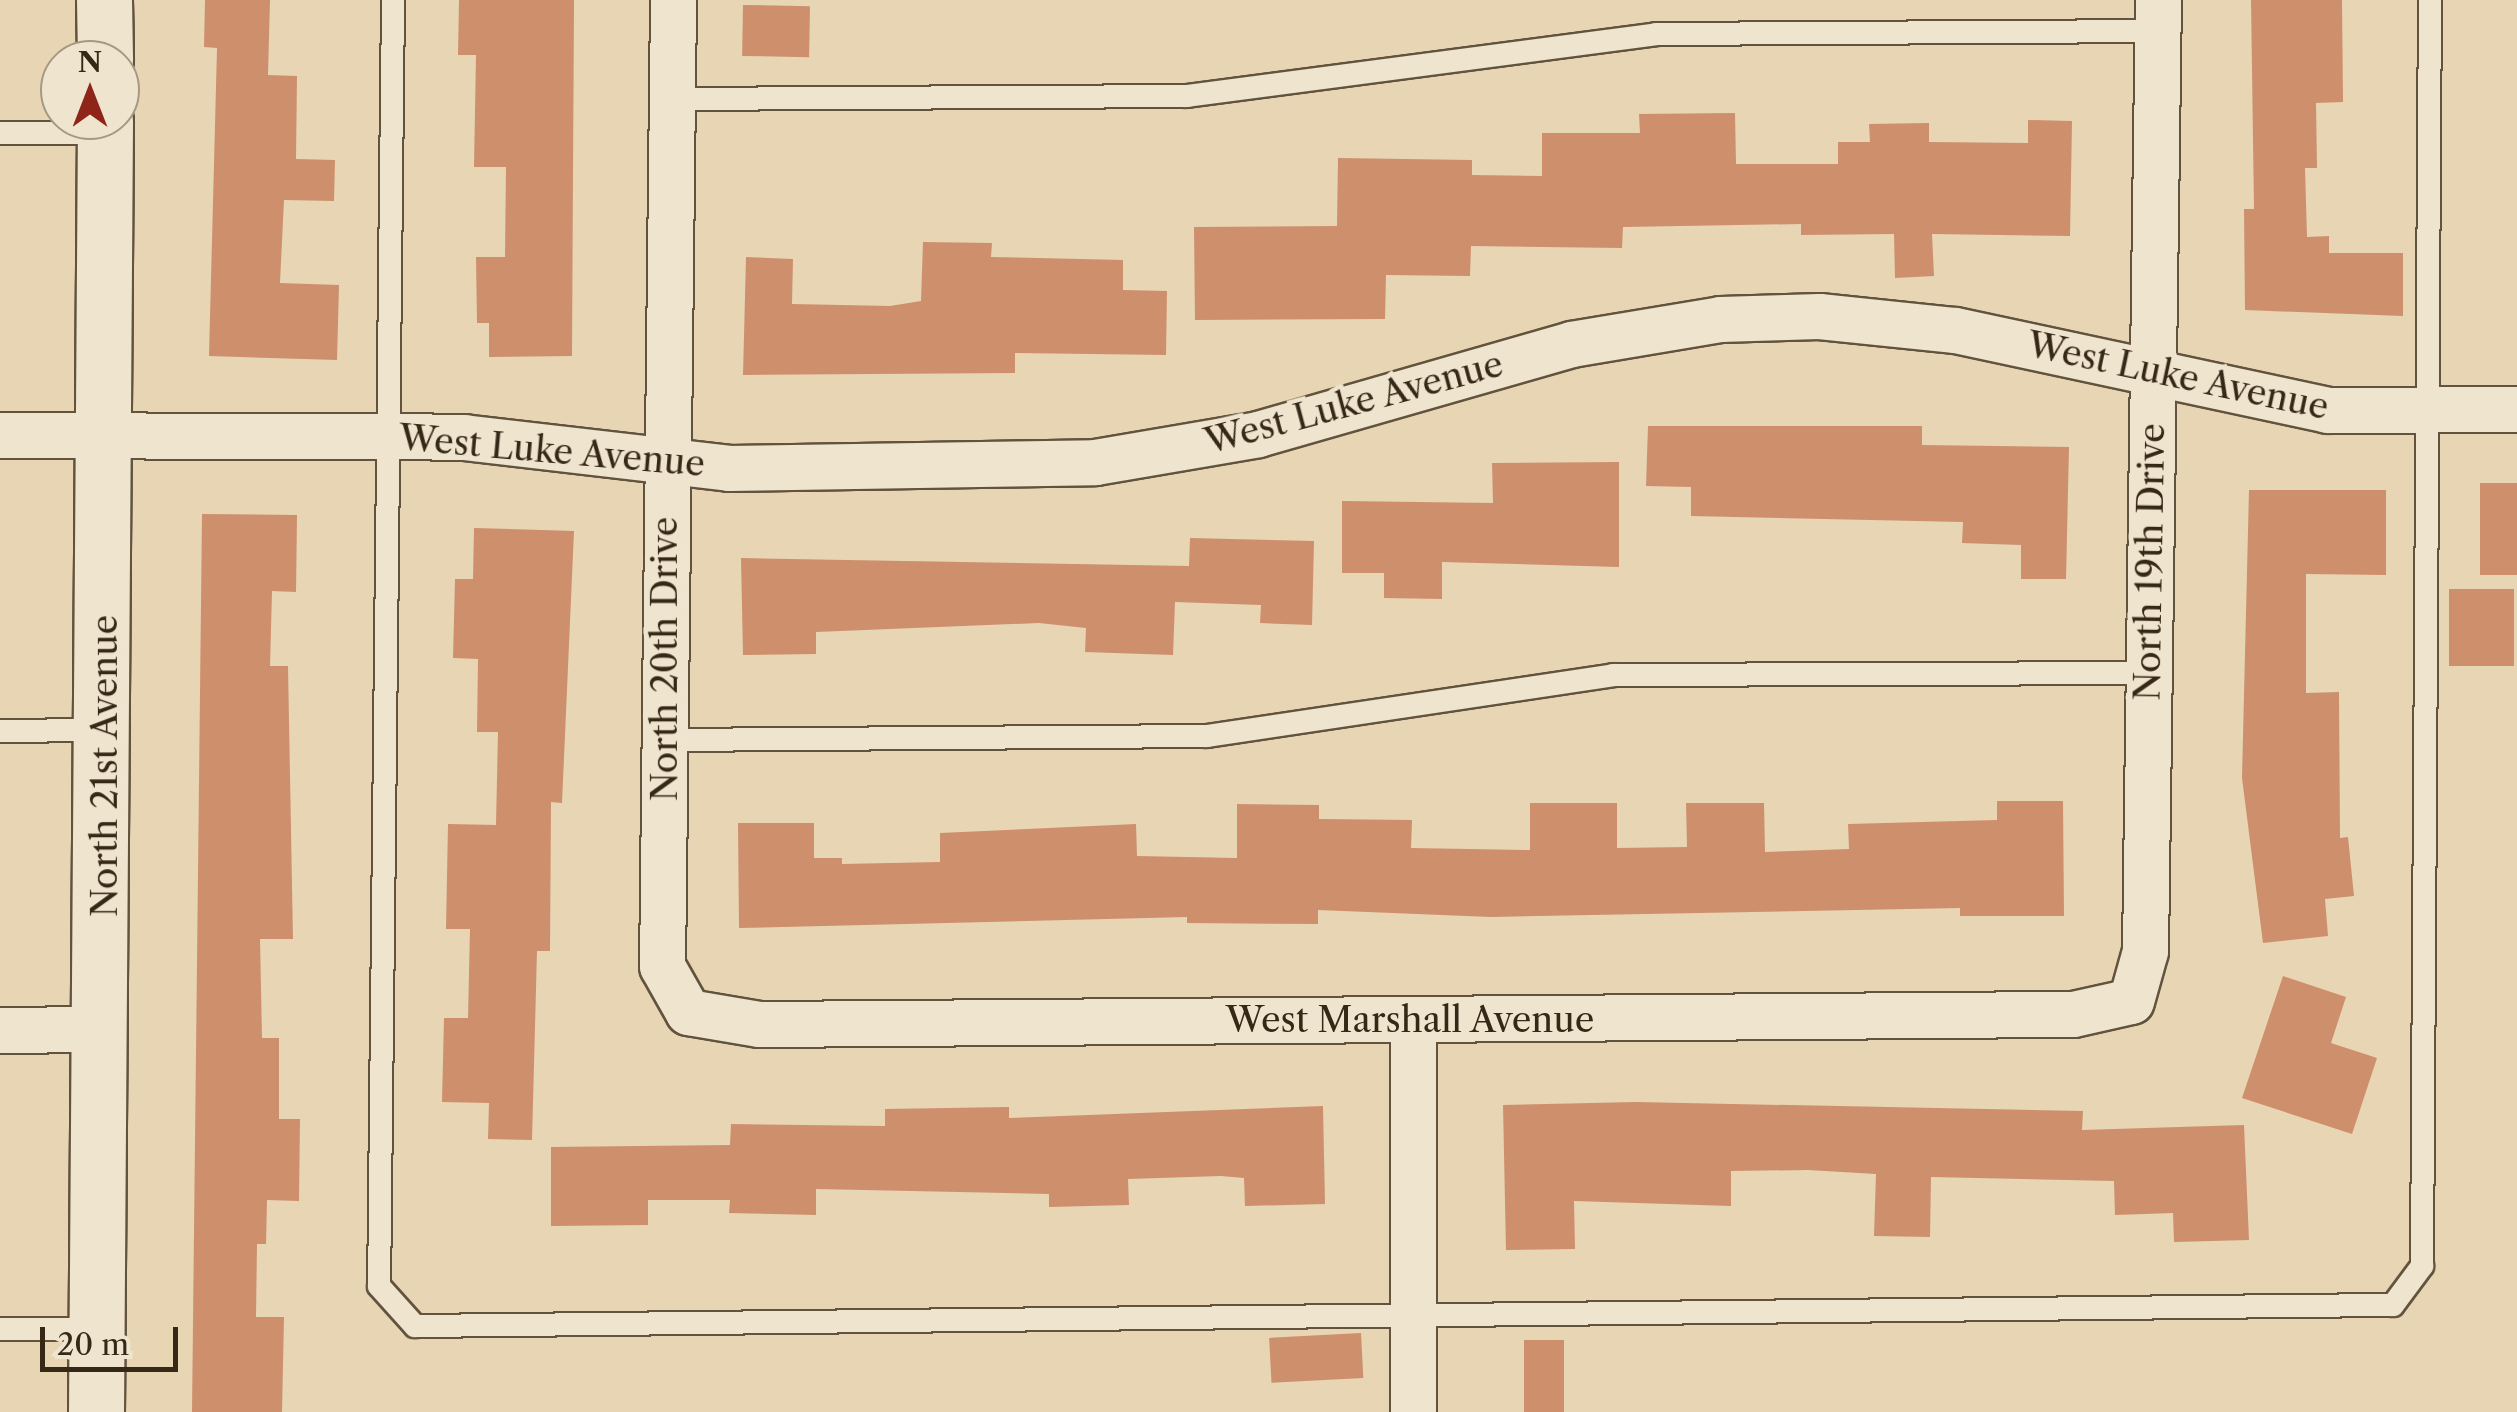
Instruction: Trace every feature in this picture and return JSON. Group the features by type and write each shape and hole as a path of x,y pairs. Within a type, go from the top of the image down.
{"street":[{"path":"104,0 105,40"},
{"name":"North 20th Drive","path":"672,0 662,966 688,1012"},
{"name":"North 19th Drive","path":"2132,1001 2145,952 2158,15"},
{"name":"North 21st Avenue","path":"96,1412 106,730 106,140"},
{"name":"West Luke Avenue","path":"0,435 392,434 730,468 1096,462 1258,434 1571,344 1720,320 1819,316 1955,330 2327,410 2517,409"},
{"name":"West Marshall Avenue","path":"688,1012 758,1024 1413,1021 2072,1014 2132,1001"},
{"path":"1413,1021 1413,1412"},
{"path":"0,1030 102,1029"}],"lane":[{"path":"393,0 392,434 378,1286 415,1326 2393,1305 2422,1266 2430,0"},
{"path":"672,99 1187,96 1656,34 2158,15"},
{"path":"0,133 40,130"},
{"path":"666,740 1207,736 1614,675 2147,673"},
{"path":"0,731 106,730"},
{"path":"0,1329 98,1329"}],"building":[{"path":"205,0 270,0 268,75 297,76 296,159 335,160 334,201 284,200 280,283 339,285 337,360 209,356 217,48 204,47"},
{"path":"459,0 574,0 572,356 489,357 489,323 477,323 476,257 505,257 506,167 474,167 476,55 458,55"},
{"path":"2251,0 2342,0 2343,102 2316,103 2317,168 2305,168 2307,237 2329,236 2329,253 2403,253 2403,316 2245,310 2244,209 2254,209"},
{"path":"743,5 810,6 809,57 742,56"},
{"path":"1735,113 1736,164 1838,164 1838,142 1870,142 1869,124 1929,123 1929,142 2028,143 2028,120 2072,121 2070,236 1932,234 1934,276 1895,278 1894,234 1801,235 1801,224 1623,227 1622,248 1471,246 1470,276 1386,275 1385,319 1195,320 1194,227 1337,226 1338,158 1472,160 1472,175 1542,176 1542,133 1640,133 1639,114"},
{"path":"923,242 992,243 991,257 1123,260 1123,290 1167,291 1166,355 1015,353 1015,373 743,375 746,257 793,259 792,304 890,306 921,301"},
{"path":"1648,426 1922,426 1922,445 2069,447 2066,579 2021,579 2021,545 1962,543 1963,522 1691,516 1691,487 1646,486"},
{"path":"1619,462 1619,567 1442,562 1442,599 1384,598 1384,573 1342,573 1342,501 1493,503 1492,463"},
{"path":"2480,483 2517,483 2517,575 2480,575"},
{"path":"2249,490 2386,490 2386,575 2306,574 2306,693 2339,692 2340,838 2348,837 2354,896 2325,899 2328,936 2263,943 2242,778"},
{"path":"202,514 297,515 296,592 272,591 270,666 288,666 293,939 260,939 262,1038 279,1038 279,1119 300,1119 299,1201 267,1200 266,1244 257,1244 256,1317 284,1317 282,1412 192,1412"},
{"path":"474,528 574,531 562,803 551,802 550,951 537,951 532,1140 488,1139 489,1103 442,1102 444,1018 468,1018 470,929 446,929 448,824 496,825 498,732 477,732 478,659 453,658 455,579 473,579"},
{"path":"1190,538 1314,541 1312,625 1260,623 1261,605 1175,602 1173,655 1085,652 1086,628 1039,623 816,632 816,654 743,655 741,558 1189,566"},
{"path":"2449,589 2514,589 2514,666 2449,666"},
{"path":"1997,801 2063,801 2064,916 1960,916 1960,908 1491,917 1318,910 1318,924 1187,923 1187,917 739,928 738,823 814,823 814,858 842,858 842,864 940,862 940,833 1136,824 1137,856 1237,858 1237,804 1319,805 1319,819 1412,820 1411,848 1530,850 1530,803 1617,803 1617,848 1687,847 1686,803 1764,803 1765,852 1849,849 1848,824 1997,820"},
{"path":"2283,976 2346,997 2331,1043 2377,1058 2352,1134 2242,1098"},
{"path":"1636,1102 2083,1111 2082,1130 2244,1125 2249,1240 2174,1242 2173,1213 2115,1215 2114,1181 1931,1177 1930,1237 1874,1236 1876,1174 1731,1171 1731,1206 1574,1201 1575,1249 1506,1250 1503,1105"},
{"path":"1323,1106 1325,1204 1245,1206 1244,1178 1221,1176 1128,1179 1129,1205 1049,1207 1049,1194 816,1189 816,1215 729,1213 730,1200 648,1200 648,1225 551,1226 551,1147 730,1145 731,1124 885,1126 885,1109 1009,1107 1009,1118"},
{"path":"1361,1333 1363,1378 1271,1383 1269,1338"},
{"path":"1524,1340 1564,1340 1564,1412 1524,1412"}]}
